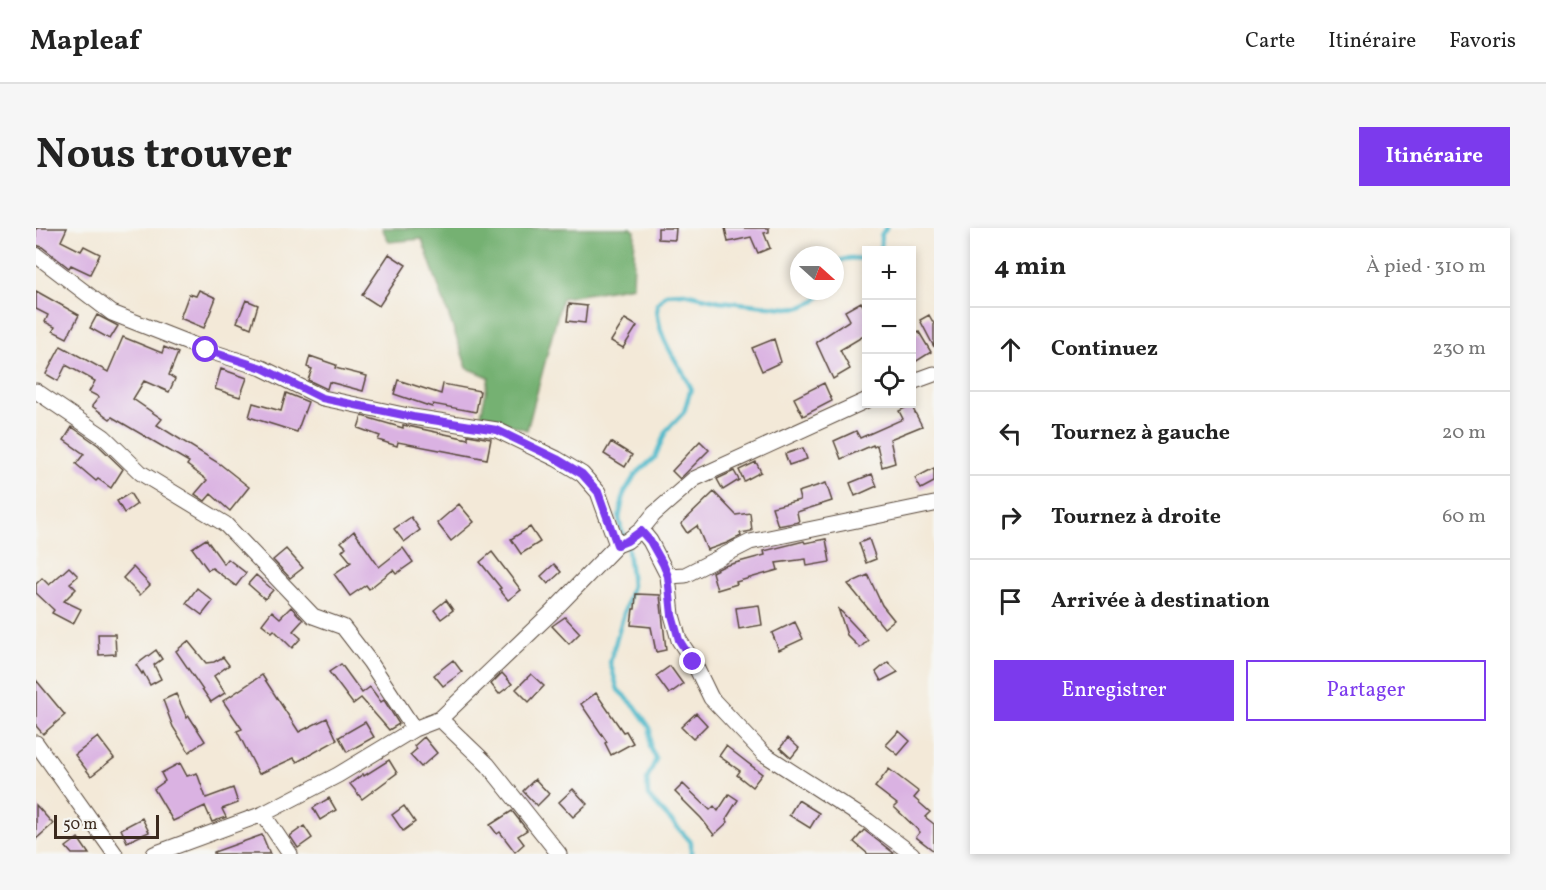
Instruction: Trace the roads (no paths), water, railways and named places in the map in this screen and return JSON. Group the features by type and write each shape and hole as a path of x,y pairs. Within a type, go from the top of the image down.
{"street":[{"path":"36,255 112,314 206,350 262,368 322,398 413,417 497,430 557,459 582,474 598,492 617,545"},
{"path":"916,381 934,374"},
{"path":"36,391 105,437 141,474 225,524 313,616 343,627 370,662 414,729"},
{"path":"154,854 263,814 338,775 414,729 440,719 551,613 617,545 641,531 654,514 694,479 862,402"},
{"path":"668,576 685,575 750,542 934,504"},
{"path":"641,531 650,541 668,576 672,615 679,640 711,698 764,754 868,821 912,854"},
{"path":"440,719 488,765 560,854"},
{"path":"36,743 115,854"},
{"path":"263,814 290,854"}],"waterway":[{"path":"881,246 881,235 886,228"},
{"path":"844,260 862,259"},
{"path":"691,854 691,842 648,796 647,779 656,759 650,747 650,728 635,706 618,690 610,662 632,585 627,541 619,518 624,493 635,475 655,457 666,431 684,412 691,388 664,339 657,304 666,294 684,293 719,301 787,308 801,307 816,300"}]}
